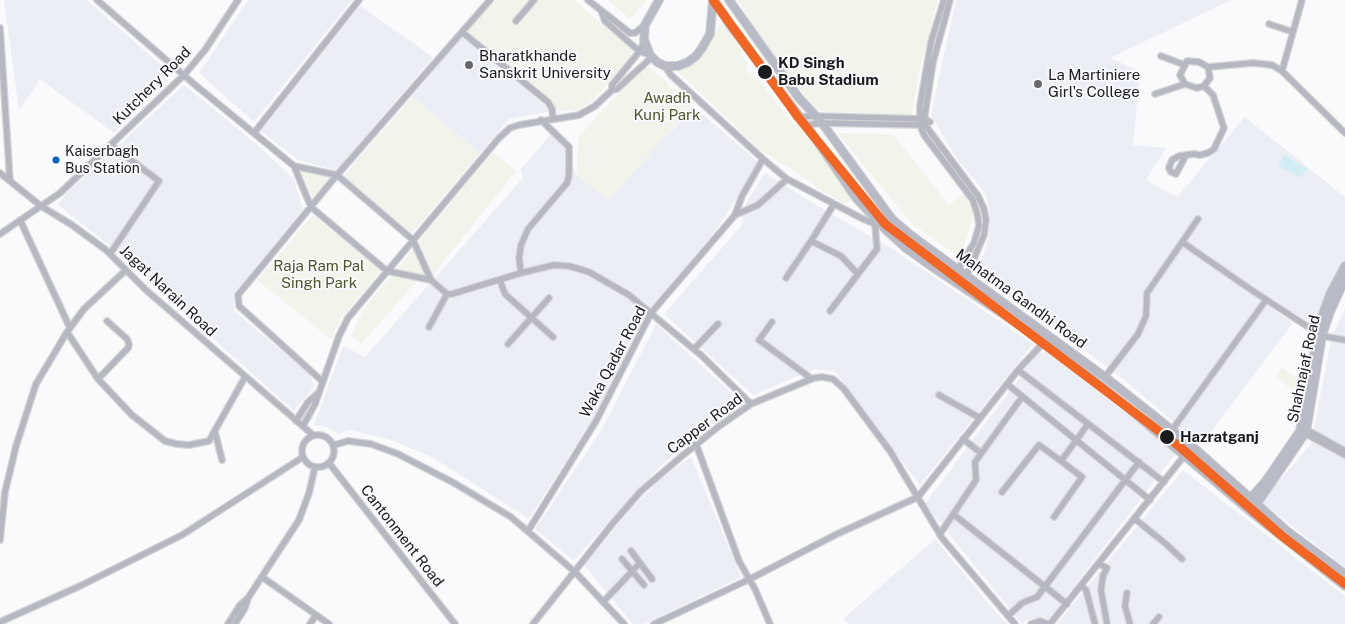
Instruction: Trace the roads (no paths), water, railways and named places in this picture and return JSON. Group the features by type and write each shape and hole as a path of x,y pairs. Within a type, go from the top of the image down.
{"main road":[{"path":"659,0 645,25 644,39 651,56 665,66 678,66 696,56 710,34 714,0"},
{"name":"Mahatma Gandhi Road","path":"714,0 798,117 806,125 856,198 878,224 907,249 960,286 1105,377 1192,446 1287,531 1345,574"},
{"name":"Mahatma Gandhi Road","path":"729,0 799,98 822,123 892,219 912,236 967,275 1047,339 1184,457 1345,586"},
{"path":"712,21 726,18"},
{"path":"1320,334 1330,294 1345,266"},
{"name":"Shahnajaf Road","path":"1251,512 1303,432 1320,334 1345,279"},
{"path":"1244,506 1303,432"}],"street":[{"path":"97,0 294,166 336,175 413,240 431,280 447,294 554,265 569,266 590,272 629,295 651,313 694,349 751,404"},
{"name":"Kutchery Road","path":"0,234 60,193 184,75 205,50 238,0"},
{"path":"254,133 359,0"},
{"path":"322,381 239,306 238,295 336,175 490,0"},
{"path":"516,21 534,0"},
{"path":"588,0 630,33 645,25"},
{"path":"944,0 931,42 920,106 924,135 973,200 979,226 974,242 952,280"},
{"path":"950,0 934,62 922,122 978,196 984,209 986,220 984,235 967,275 960,286"},
{"path":"1282,71 1302,0"},
{"path":"303,426 315,404 339,336 348,318 499,138 510,128 541,120 579,115 595,106 612,90 617,89 651,56 639,51 606,21 602,12"},
{"path":"1269,24 1293,32"},
{"path":"0,28 10,181"},
{"path":"462,32 548,102 552,109 553,119"},
{"path":"612,90 612,85 639,51 644,39"},
{"path":"1161,56 1185,65"},
{"path":"1185,84 1180,75 1187,61 1199,62 1208,67 1253,63 1272,65 1282,71 1345,133"},
{"path":"665,66 671,75 763,159 788,179 834,204 878,224 892,219"},
{"path":"1155,94 1185,84 1197,88 1204,86 1210,78 1208,67"},
{"path":"1186,155 1200,155 1214,149 1224,128 1213,95 1204,86"},
{"path":"798,117 814,116 922,122"},
{"path":"521,273 519,258 521,245 528,229 567,183 569,175 569,147 541,120"},
{"path":"806,125 822,123 922,122"},
{"path":"110,254 159,181 111,145"},
{"name":"Waka Qadar Road","path":"528,531 596,421 651,313 735,215 742,196 763,159"},
{"path":"294,166 311,207 387,271 431,280"},
{"name":"Jagat Narain Road","path":"0,173 41,206 72,225 110,254 146,290 313,435"},
{"name":"Waka Qadar Road","path":"735,215 758,205 788,179"},
{"path":"786,278 812,241 834,204"},
{"path":"1105,377 1138,334 1146,316 1147,293 1198,219"},
{"path":"20,220 68,330 98,378 132,415 165,441 189,445 209,441 245,377"},
{"path":"830,311 877,249 878,224"},
{"path":"812,241 841,256 858,274"},
{"path":"1182,242 1266,300 1320,334 1345,340"},
{"path":"0,540 5,492 16,446 36,384 68,330 84,309 126,270"},
{"path":"500,280 505,294 554,337"},
{"path":"429,327 447,294"},
{"path":"508,344 549,298"},
{"path":"1172,430 1266,300"},
{"path":"98,378 128,348 129,344 107,321"},
{"path":"772,322 759,340 812,379"},
{"path":"694,349 718,324"},
{"path":"654,624 663,622 835,535 918,497 1018,370 1047,339"},
{"path":"1018,370 1164,482"},
{"name":"Capper Road","path":"533,624 613,522 641,491 718,426 751,404 812,379 822,377 833,379 844,389 890,452 940,534 1015,624"},
{"path":"1007,384 1150,500"},
{"path":"296,420 308,402 318,393"},
{"path":"939,395 980,418"},
{"path":"940,534 976,480 974,462 1022,397"},
{"path":"1061,461 1088,424"},
{"path":"215,432 222,460"},
{"path":"1303,432 1311,432 1345,451"},
{"path":"1303,432 1345,455"},
{"path":"313,435 325,436 334,445 335,452 329,463 323,467 315,467 306,462 303,457 302,450 304,444 313,435"},
{"path":"963,440 981,453"},
{"path":"334,445 348,441 370,444 398,454 454,483 502,512 528,531 575,572 624,624"},
{"path":"696,444 739,561 750,579 770,624"},
{"path":"1002,492 1039,444 1082,477 1054,517"},
{"path":"1031,624 1040,621 1049,624 1067,604 1192,446"},
{"path":"0,622 72,590 182,535 303,457"},
{"path":"1008,616 1022,603 1037,596 1139,462"},
{"name":"Cantonment Road","path":"329,463 455,624"},
{"path":"228,624 240,605 248,598 299,520 309,493 315,467"},
{"path":"953,514 1067,604"},
{"path":"1135,518 1182,559"},
{"path":"631,551 652,579"},
{"path":"622,559 644,585"},
{"path":"603,602 640,563"},
{"path":"1099,564 1107,568 1103,576 1101,590 1106,624"},
{"path":"262,577 329,624"},
{"path":"1081,585 1086,590 1095,624"},
{"path":"1127,593 1125,606 1130,624"},
{"path":"235,624 245,608 248,598"},
{"path":"310,624 316,615"},
{"path":"1154,624 1159,617"}],"water":[{"path":"1284,155 1307,169 1300,178 1278,165"}],"place":[{"name":"Bharatkhande Sanskrit University","path":"469,65"},
{"name":"KD Singh Babu Stadium","path":"765,72"},
{"name":"La Martiniere Girl's College","path":"1038,84"},
{"name":"Kaiserbagh Bus Station","path":"56,160"},
{"name":"Hazratganj","path":"1167,437"}],"park label":[{"name":"Awadh Kunj Park","path":"667,106"},
{"name":"Raja Ram Pal Singh Park","path":"319,274"}]}
